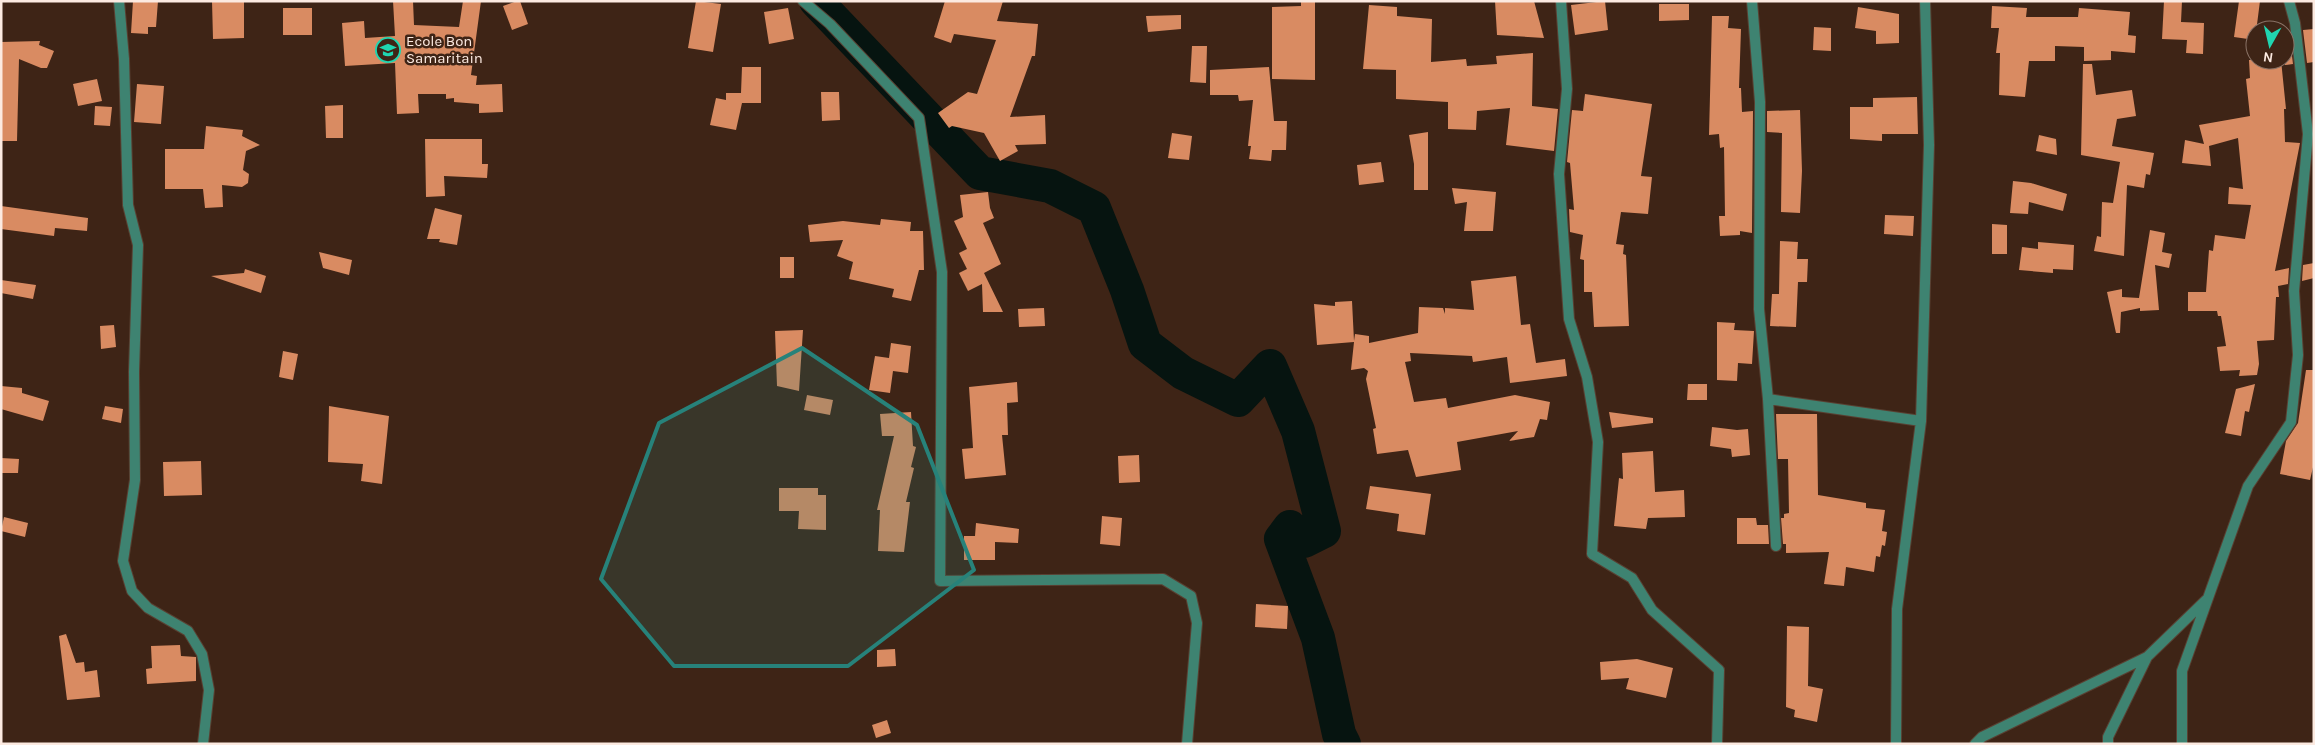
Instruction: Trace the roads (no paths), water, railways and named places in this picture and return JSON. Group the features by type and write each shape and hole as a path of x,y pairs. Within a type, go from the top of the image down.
{"street":[{"path":"119,1 124,59 128,205 138,245 134,372 135,480 123,561 132,591 148,608 188,631 202,654 209,690 203,744"},
{"path":"803,1 830,24 919,118 942,272 940,581 1163,579 1191,596 1197,623 1187,744"},
{"path":"1561,1 1567,89 1559,174 1569,319 1588,376 1598,442 1592,554 1632,578 1652,610 1719,670 1717,744"},
{"path":"1752,1 1760,102 1759,309 1768,399 1776,546"},
{"path":"1896,744 1897,609 1921,421 1929,145 1926,1"},
{"path":"2182,744 2182,671 2248,486 2291,422 2298,355 2294,291 2308,134 2294,23 2289,1"},
{"path":"1768,399 1921,421"},
{"path":"1975,744 1982,737 2147,656 2208,597"},
{"path":"2107,742 2147,656"}],"waterway":[{"path":"816,1 980,173 1050,186 1094,208 1127,290 1145,344 1183,373 1238,400 1270,366 1298,431 1324,531 1304,541 1290,527 1281,539 1318,638 1339,734 1344,744"}],"place":[{"name":"Ecole Bon Samaritain","path":"388,50"}]}
